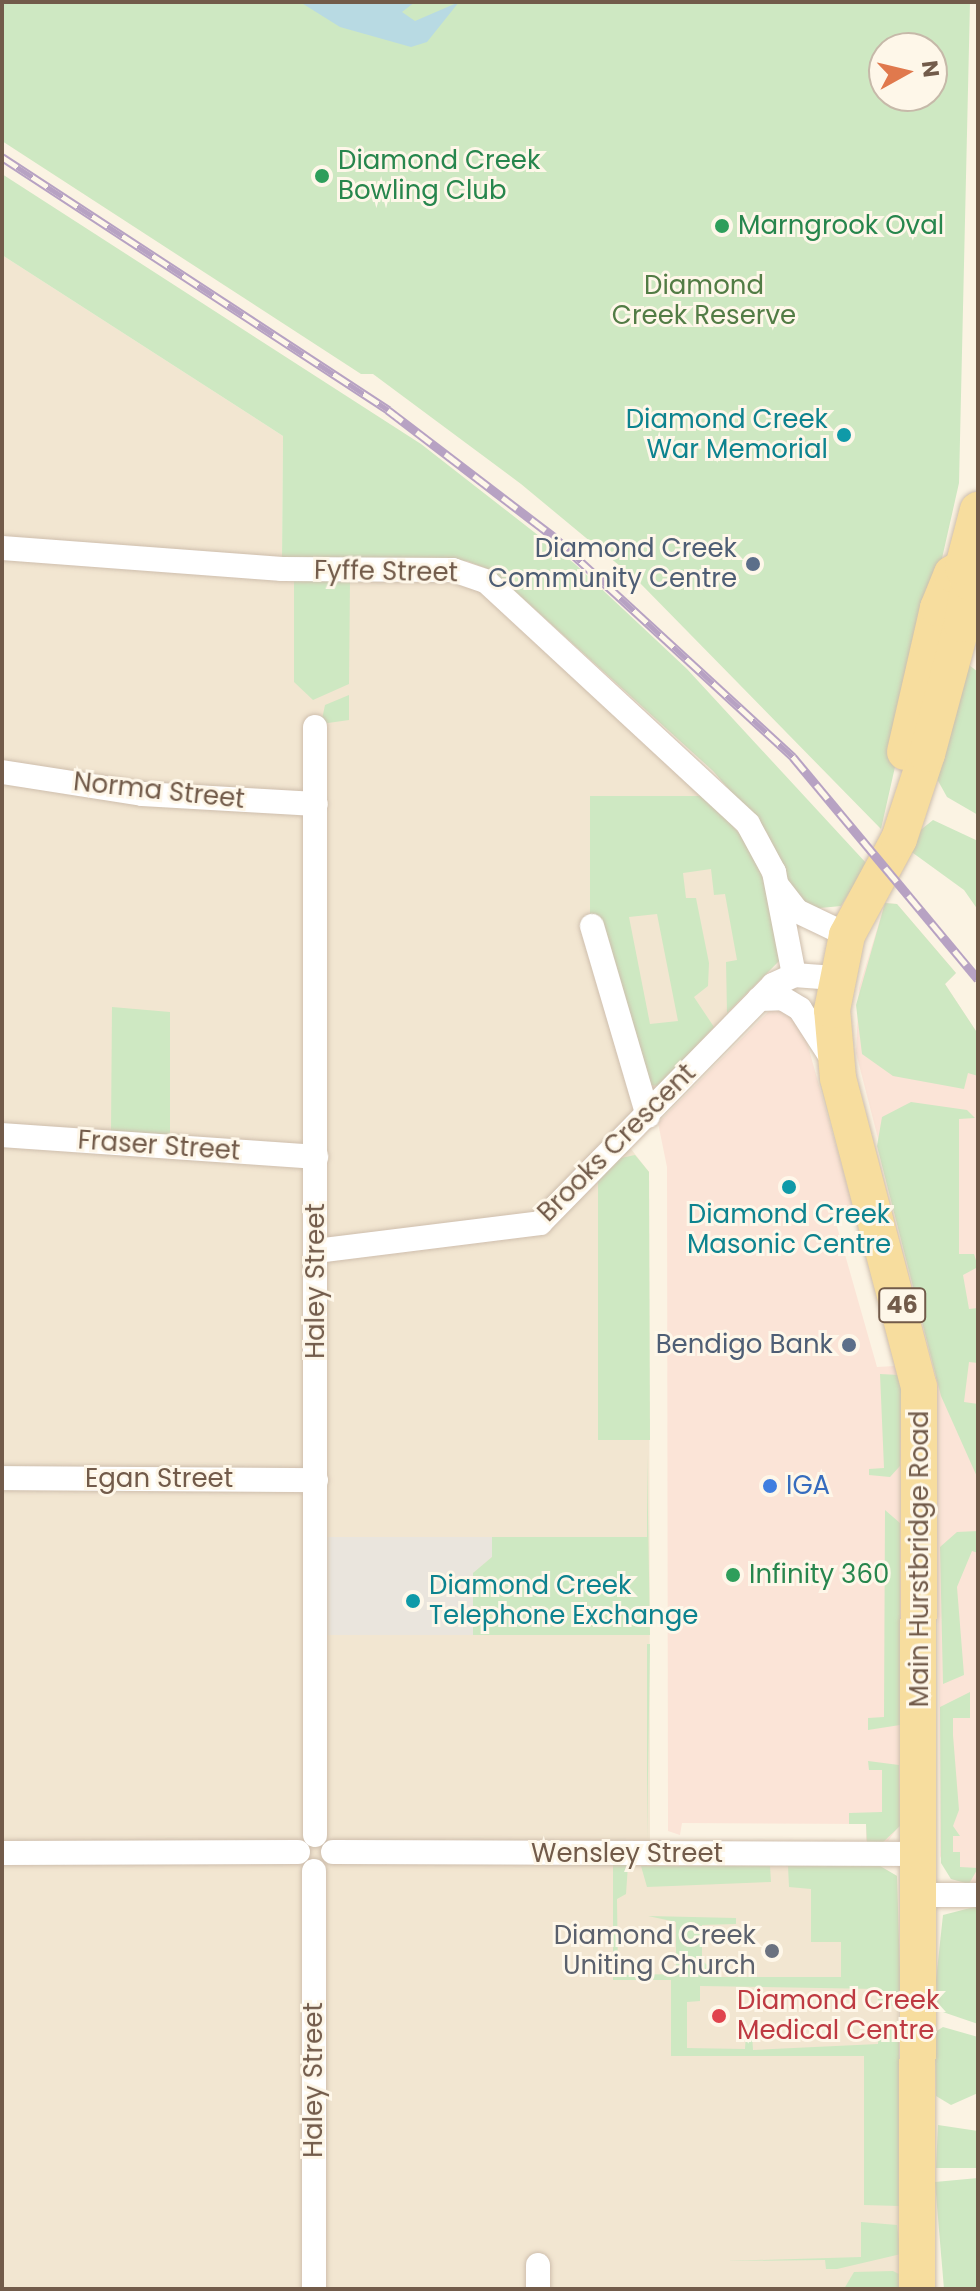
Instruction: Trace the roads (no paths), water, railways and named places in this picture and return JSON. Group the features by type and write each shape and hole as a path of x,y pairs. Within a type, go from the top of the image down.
{"main road":[{"name":"Main Hurstbridge Road","path":"917,2289 921,1854 919,1387 836,1068 835,978 847,935 888,851 960,642 946,586 963,567 978,510"}],"street":[{"name":"Fyffe Street","path":"2,548 282,569 471,574 532,617 697,770 758,838 778,886 794,975"},
{"name":"Haley Street","path":"306,1844 316,1480 315,727"},
{"name":"Norma Street","path":"2,772 142,794 316,804"},
{"name":"Fyffe Street","path":"778,886 797,911 847,935"},
{"path":"592,926 648,1116"},
{"path":"794,975 835,978"},
{"name":"Brooks Crescent","path":"316,1251 532,1227 648,1116 759,999 794,975"},
{"path":"759,999 782,998 800,1009 836,1068"},
{"name":"Fraser Street","path":"2,1135 316,1157"},
{"name":"Egan Street","path":"2,1478 316,1480"},
{"path":"2,1853 306,1844 333,1852 314,1871 306,1844"},
{"name":"Wensley Street","path":"333,1852 921,1854"},
{"name":"Haley Street","path":"314,1871 314,2289"},
{"path":"920,1895 978,1895"}],"water":[{"path":"300,2 415,2 402,12 415,21 459,2 427,42 411,47 340,27"}],"railway":[{"path":"2,157 388,410 554,537 793,757 978,979"}],"place":[{"name":"Diamond Creek Bowling Club","path":"322,176"},
{"name":"Marngrook Oval","path":"722,226"},
{"name":"Diamond Creek War Memorial","path":"844,435"},
{"name":"Diamond Creek Community Centre","path":"753,564"},
{"name":"Diamond Creek Masonic Centre","path":"789,1187"},
{"name":"Bendigo Bank","path":"849,1345"},
{"name":"IGA","path":"770,1486"},
{"name":"Infinity 360","path":"733,1575"},
{"name":"Diamond Creek Telephone Exchange","path":"413,1601"},
{"name":"Diamond Creek Uniting Church","path":"772,1951"},
{"name":"Diamond Creek Medical Centre","path":"719,2016"}],"park label":[{"name":"Diamond Creek Reserve","path":"704,301"}]}
